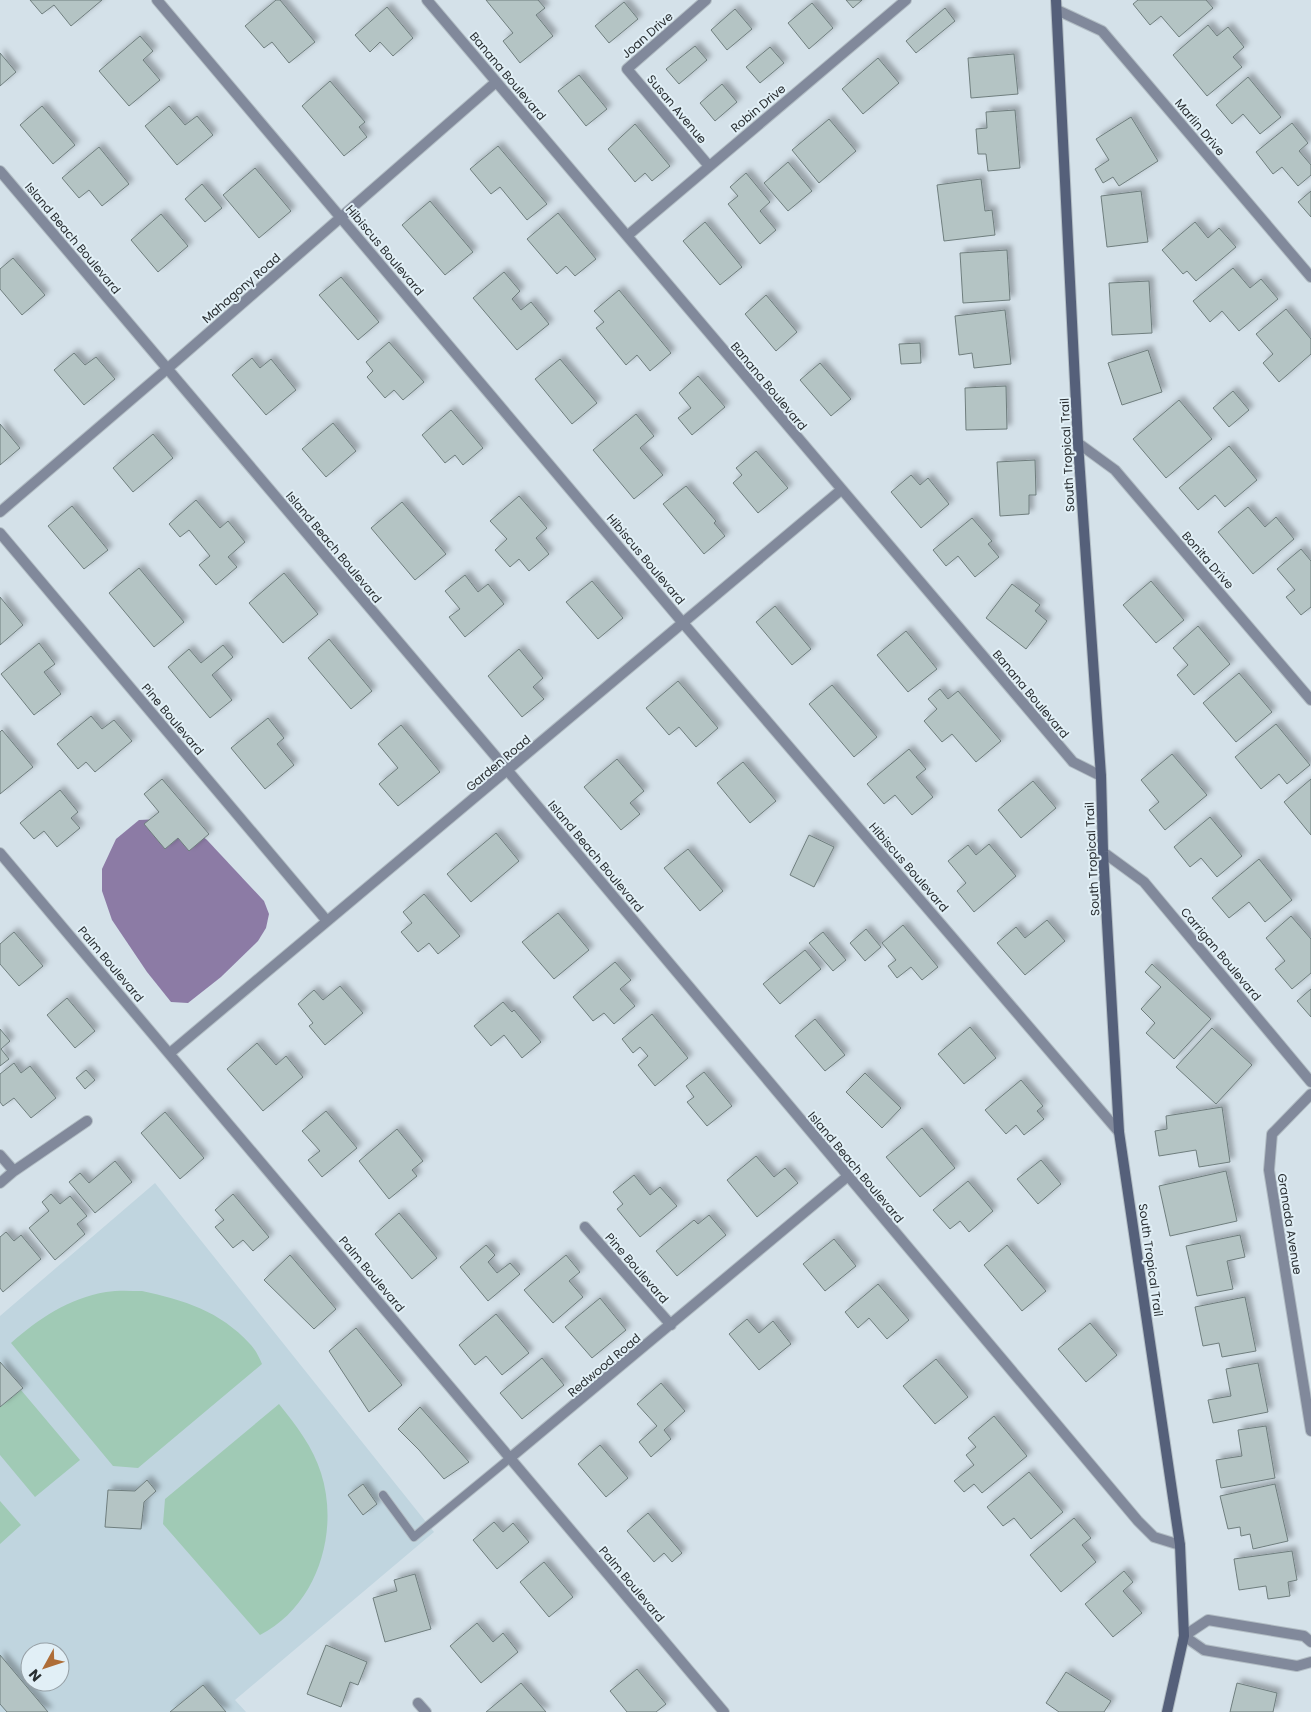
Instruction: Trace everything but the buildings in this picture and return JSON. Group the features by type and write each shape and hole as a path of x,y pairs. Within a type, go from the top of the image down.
{"street":[{"name":"Hibiscus Boulevard","path":"157,0 683,623 1119,1132"},
{"name":"Banana Boulevard","path":"427,0 1073,762 1101,776"},
{"name":"Joan Drive","path":"627,69 706,0"},
{"name":"Robin Drive","path":"627,236 906,0"},
{"name":"Marlin Drive","path":"1056,5 1102,31 1311,277"},
{"name":"South Tropical Trail","path":"1056,5 1078,443 1101,776 1103,852 1119,1132 1180,1545 1184,1636 1166,1712"},
{"name":"Susan Avenue","path":"627,69 709,166"},
{"name":"Mahagony Road","path":"0,512 496,82"},
{"name":"Island Beach Boulevard","path":"0,171 508,771 1138,1521 1154,1537 1180,1545"},
{"name":"Bonita Drive","path":"1078,443 1115,470 1311,700"},
{"name":"Garden Road","path":"170,1053 841,490"},
{"name":"Pine Boulevard","path":"0,533 326,921"},
{"name":"Palm Boulevard","path":"0,852 724,1712"},
{"name":"Carrigan Boulevard","path":"1103,852 1144,882 1311,1082"},
{"name":"Granada Avenue","path":"1311,1094 1272,1134 1269,1170 1311,1431"},
{"path":"0,1183 14,1171 87,1121"},
{"path":"0,1155 14,1171"},
{"name":"Redwood Road","path":"510,1458 848,1176"},
{"name":"Pine Boulevard","path":"585,1227 671,1325"},
{"path":"1311,1642 1304,1636 1208,1620 1184,1636 1204,1650 1297,1666 1311,1662"},
{"path":"418,1703 426,1712"}],"lane":[{"name":"Redwood Road","path":"382,1495 414,1537 510,1458"}],"shaded area":[{"path":"180,818 207,840 264,901 269,914 266,928 258,941 221,977 188,1003 171,1002 147,972 112,920 102,891 102,869 116,839 139,820"},
{"path":"155,1183 434,1532 235,1700 246,1712 0,1712 0,1316"}],"green space":[{"path":"110,1291 142,1291 187,1303 214,1315 250,1344 262,1364 138,1468 113,1466 11,1343 43,1318 79,1299"},
{"path":"21,1390 80,1460 35,1497 0,1455 0,1407"},
{"path":"279,1404 292,1420 318,1463 326,1496 328,1519 325,1543 319,1565 309,1587 296,1606 280,1622 260,1635 163,1524 165,1499"},
{"path":"0,1501 21,1525 0,1544"}]}
